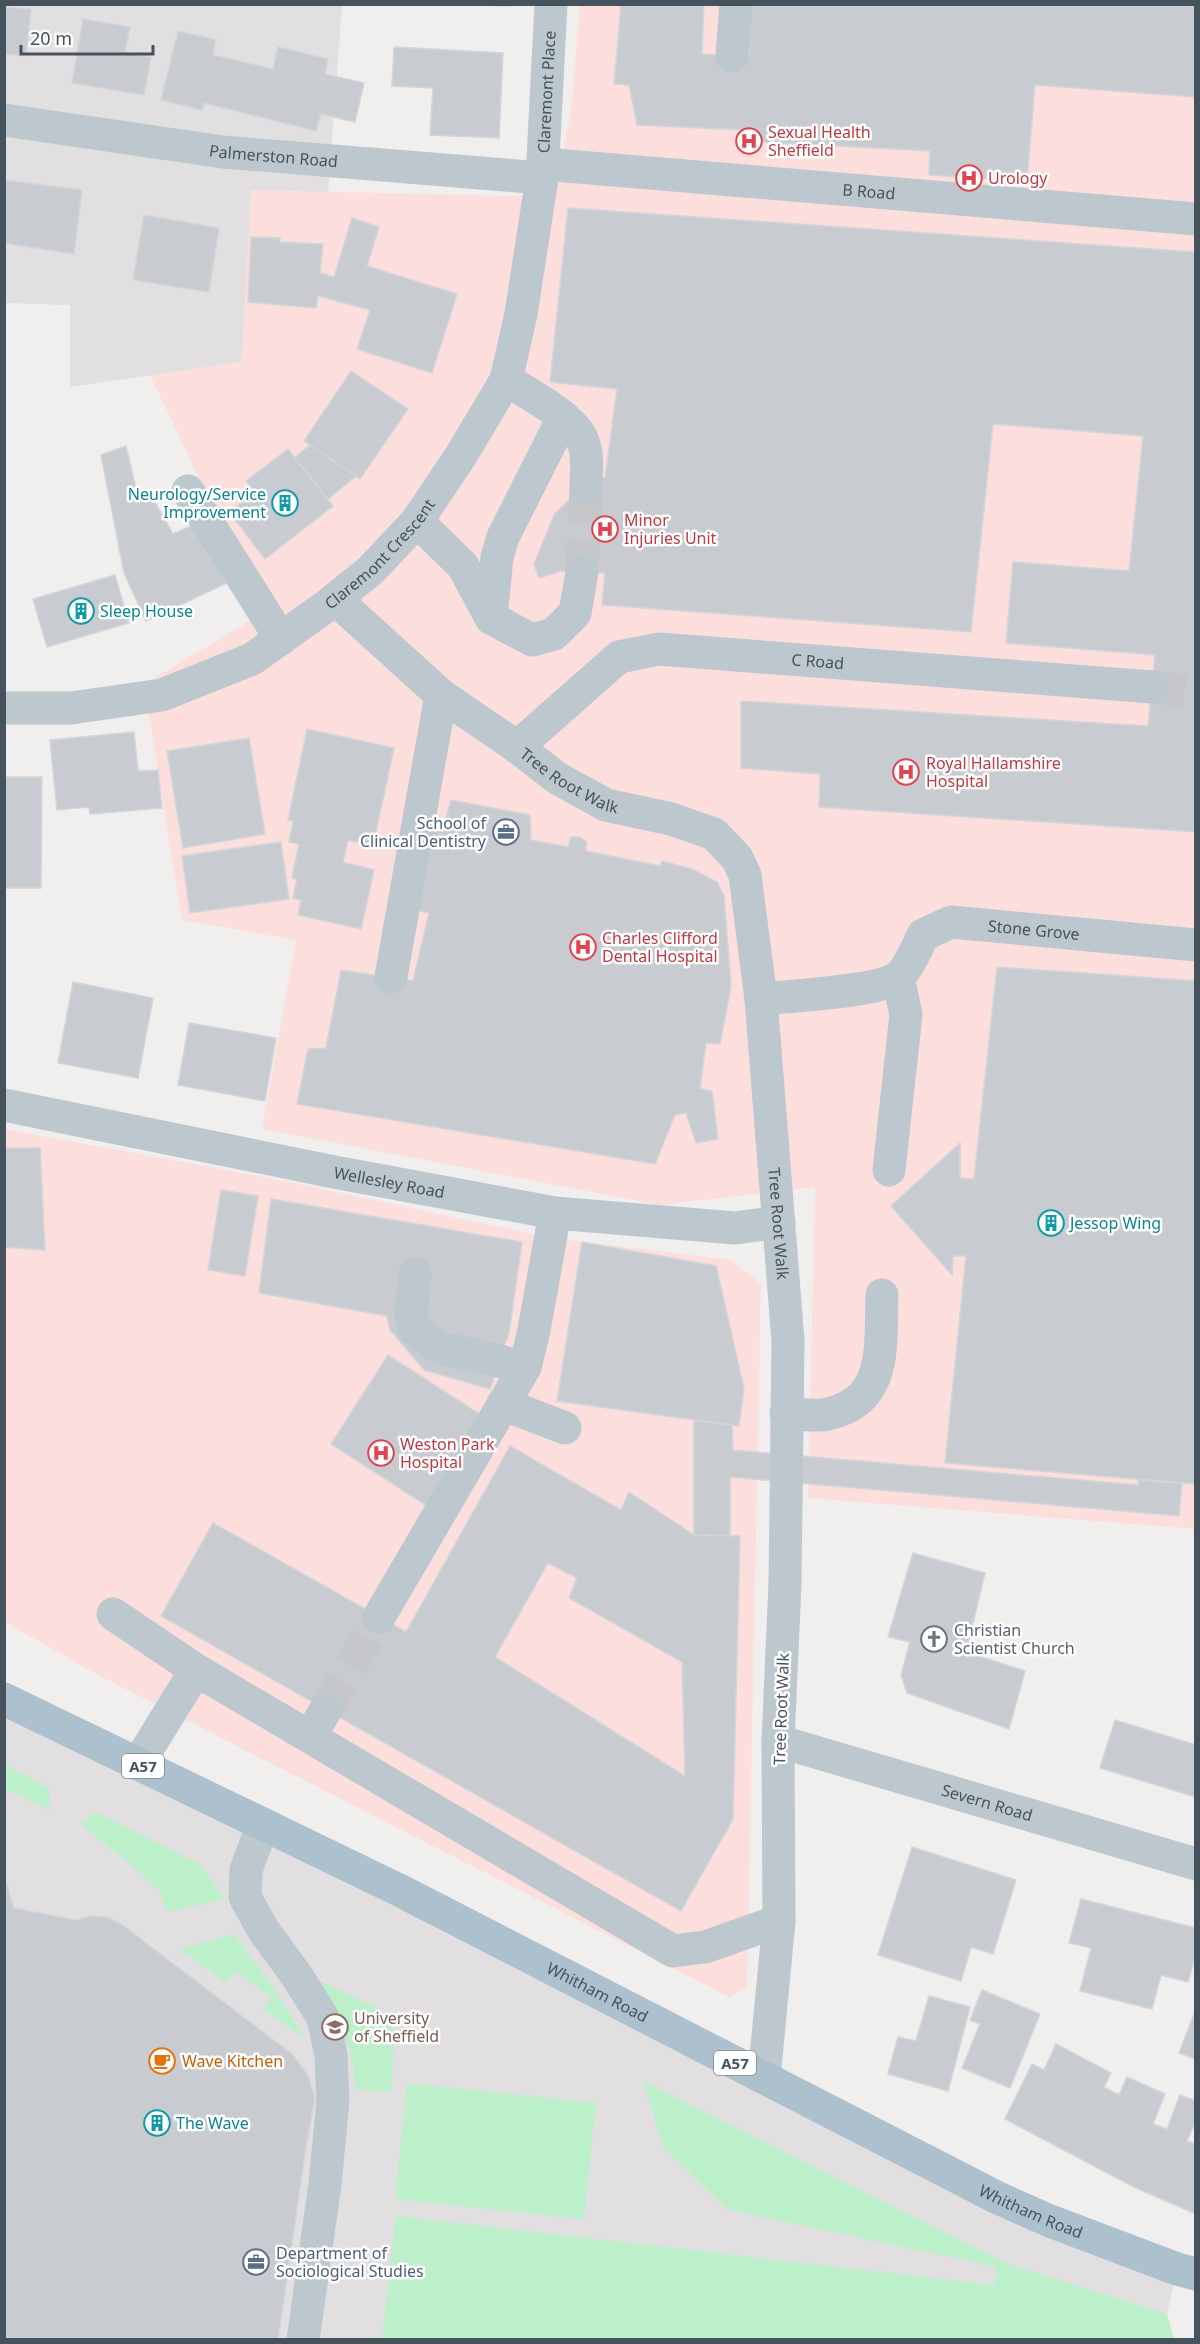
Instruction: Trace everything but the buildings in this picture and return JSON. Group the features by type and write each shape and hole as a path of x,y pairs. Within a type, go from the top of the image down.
{"main road":[{"name":"Whitham Road","path":"4,1699 401,1891 978,2188 1050,2222 1196,2274"}],"street":[{"name":"Claremont Place","path":"542,171 551,4"},
{"path":"732,56 736,4"},
{"name":"Palmerston Road","path":"4,120 223,152 542,171"},
{"name":"B Road","path":"542,171 1196,219"},
{"name":"Claremont Crescent","path":"4,708 71,708 162,695 252,658 281,639 371,570 417,521 460,457 506,380 521,314 542,171"},
{"path":"506,380 542,401 581,436 587,457 585,488"},
{"path":"491,618 497,557 503,537 563,418"},
{"path":"188,491 281,639"},
{"path":"417,521 463,566 491,618 532,640 554,634 575,613 582,572"},
{"name":"Tree Root Walk","path":"335,599 441,695 517,747 556,778 606,805 671,819 714,834 737,858 746,875 761,999 788,1341 785,1584 778,1741 779,1921 764,2078"},
{"name":"C Road","path":"517,747 619,657 659,649 1152,687"},
{"path":"391,977 441,695"},
{"name":"Stone Grove","path":"898,978 916,952 923,935 951,922 1196,945"},
{"path":"761,999 874,986 898,978 906,1014 889,1170"},
{"name":"Wellesley Road","path":"4,1105 334,1172 555,1213 735,1228 779,1222"},
{"path":"379,1617 525,1367 555,1213"},
{"path":"415,1274 411,1311 414,1329 438,1347 525,1367"},
{"path":"786,1413 828,1414 861,1399 878,1372 882,1295"},
{"path":"503,1404 565,1428"},
{"path":"112,1614 196,1670 673,1951 705,1947 779,1921"},
{"path":"138,1764 196,1670"},
{"path":"310,1737 326,1709"},
{"name":"Severn Road","path":"778,1741 1196,1864"},
{"path":"263,1824 246,1870 245,1897 264,1931 297,1976 323,2018 332,2055 333,2101 325,2184 303,2340"}],"shaded area":[{"path":"5,5 342,5 328,193 251,190 242,362 70,387 70,305 5,303"},
{"name":"Royal Hallamshire Hospital","path":"580,5 1195,5 1195,1529 808,1498 815,1187 660,1205 262,1129 296,940 182,920 144,684 263,613 150,375 242,362 251,190 554,197 571,112"},
{"name":"Weston Park Hospital","path":"4,1129 280,1180 551,1238 731,1260 761,1284 747,1988 729,1997 98,1675 5,1622"},
{"name":"University of Sheffield","path":"4,1699 1177,2269 1167,2314 1174,2339 5,2339"}],"green space":[{"path":"4,1764 50,1789 49,1810 5,1789"},
{"path":"96,1812 201,1865 224,1899 167,1912 159,1891 80,1823"},
{"path":"234,1934 270,1982 306,2039 263,2009 271,1997 237,1972 225,1982 179,1949"},
{"path":"311,1977 375,2007 392,2022 394,2040 391,2093 355,2089 352,2057 342,2030"},
{"path":"643,2081 1008,2264 1167,2314 1174,2339 382,2339 396,2216 994,2285 997,2267 729,2210 664,2148"},
{"path":"407,2083 596,2103 584,2219 395,2199"}],"tunnel":[{"path":"582,572 586,488"},
{"path":"1152,687 1196,692"},
{"path":"326,1709 379,1617"}],"place":[{"name":"Sexual Health Sheffield","path":"749,141"},
{"name":"Urology","path":"969,178"},
{"name":"Neurology/Service Improvement","path":"285,503"},
{"name":"Minor Injuries Unit","path":"605,529"},
{"name":"Sleep House","path":"81,611"},
{"name":"Royal Hallamshire Hospital","path":"906,772"},
{"name":"School of Clinical Dentistry","path":"506,832"},
{"name":"Charles Clifford Dental Hospital","path":"583,947"},
{"name":"Jessop Wing","path":"1051,1223"},
{"name":"Weston Park Hospital","path":"381,1453"},
{"name":"Christian Scientist Church","path":"934,1639"},
{"name":"University of Sheffield","path":"335,2027"},
{"name":"Wave Kitchen","path":"162,2061"},
{"name":"The Wave","path":"157,2123"},
{"name":"Department of Sociological Studies","path":"256,2262"}]}
